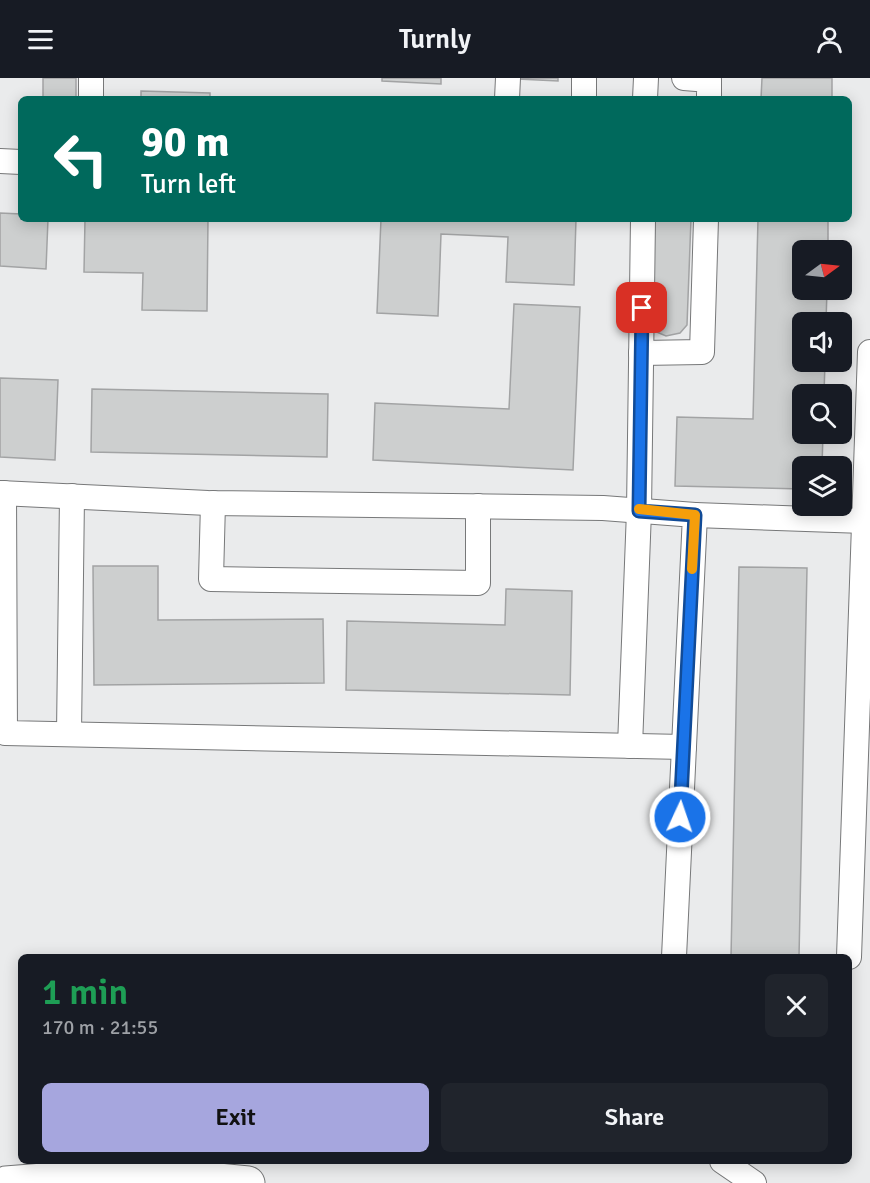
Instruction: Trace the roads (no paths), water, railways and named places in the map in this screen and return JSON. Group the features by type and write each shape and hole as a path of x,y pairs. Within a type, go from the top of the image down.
{"highway":[{"path":"8,1183 69,1178 187,1177 248,1183"}],"lane":[{"path":"91,78 91,96"},
{"path":"507,96 508,78"},
{"path":"584,78 584,96"},
{"path":"645,96 646,78"},
{"path":"684,78 710,80 709,96"},
{"path":"0,161 18,162"},
{"path":"630,746 639,511 643,222"},
{"path":"641,353 702,352 706,222"},
{"path":"849,954 870,352"},
{"path":"684,747 5,733 2,493 213,503 639,511 864,521"},
{"path":"69,734 72,496"},
{"path":"213,503 211,579 478,583 478,507"},
{"path":"674,954 695,515"},
{"path":"726,1164 754,1183"}]}
